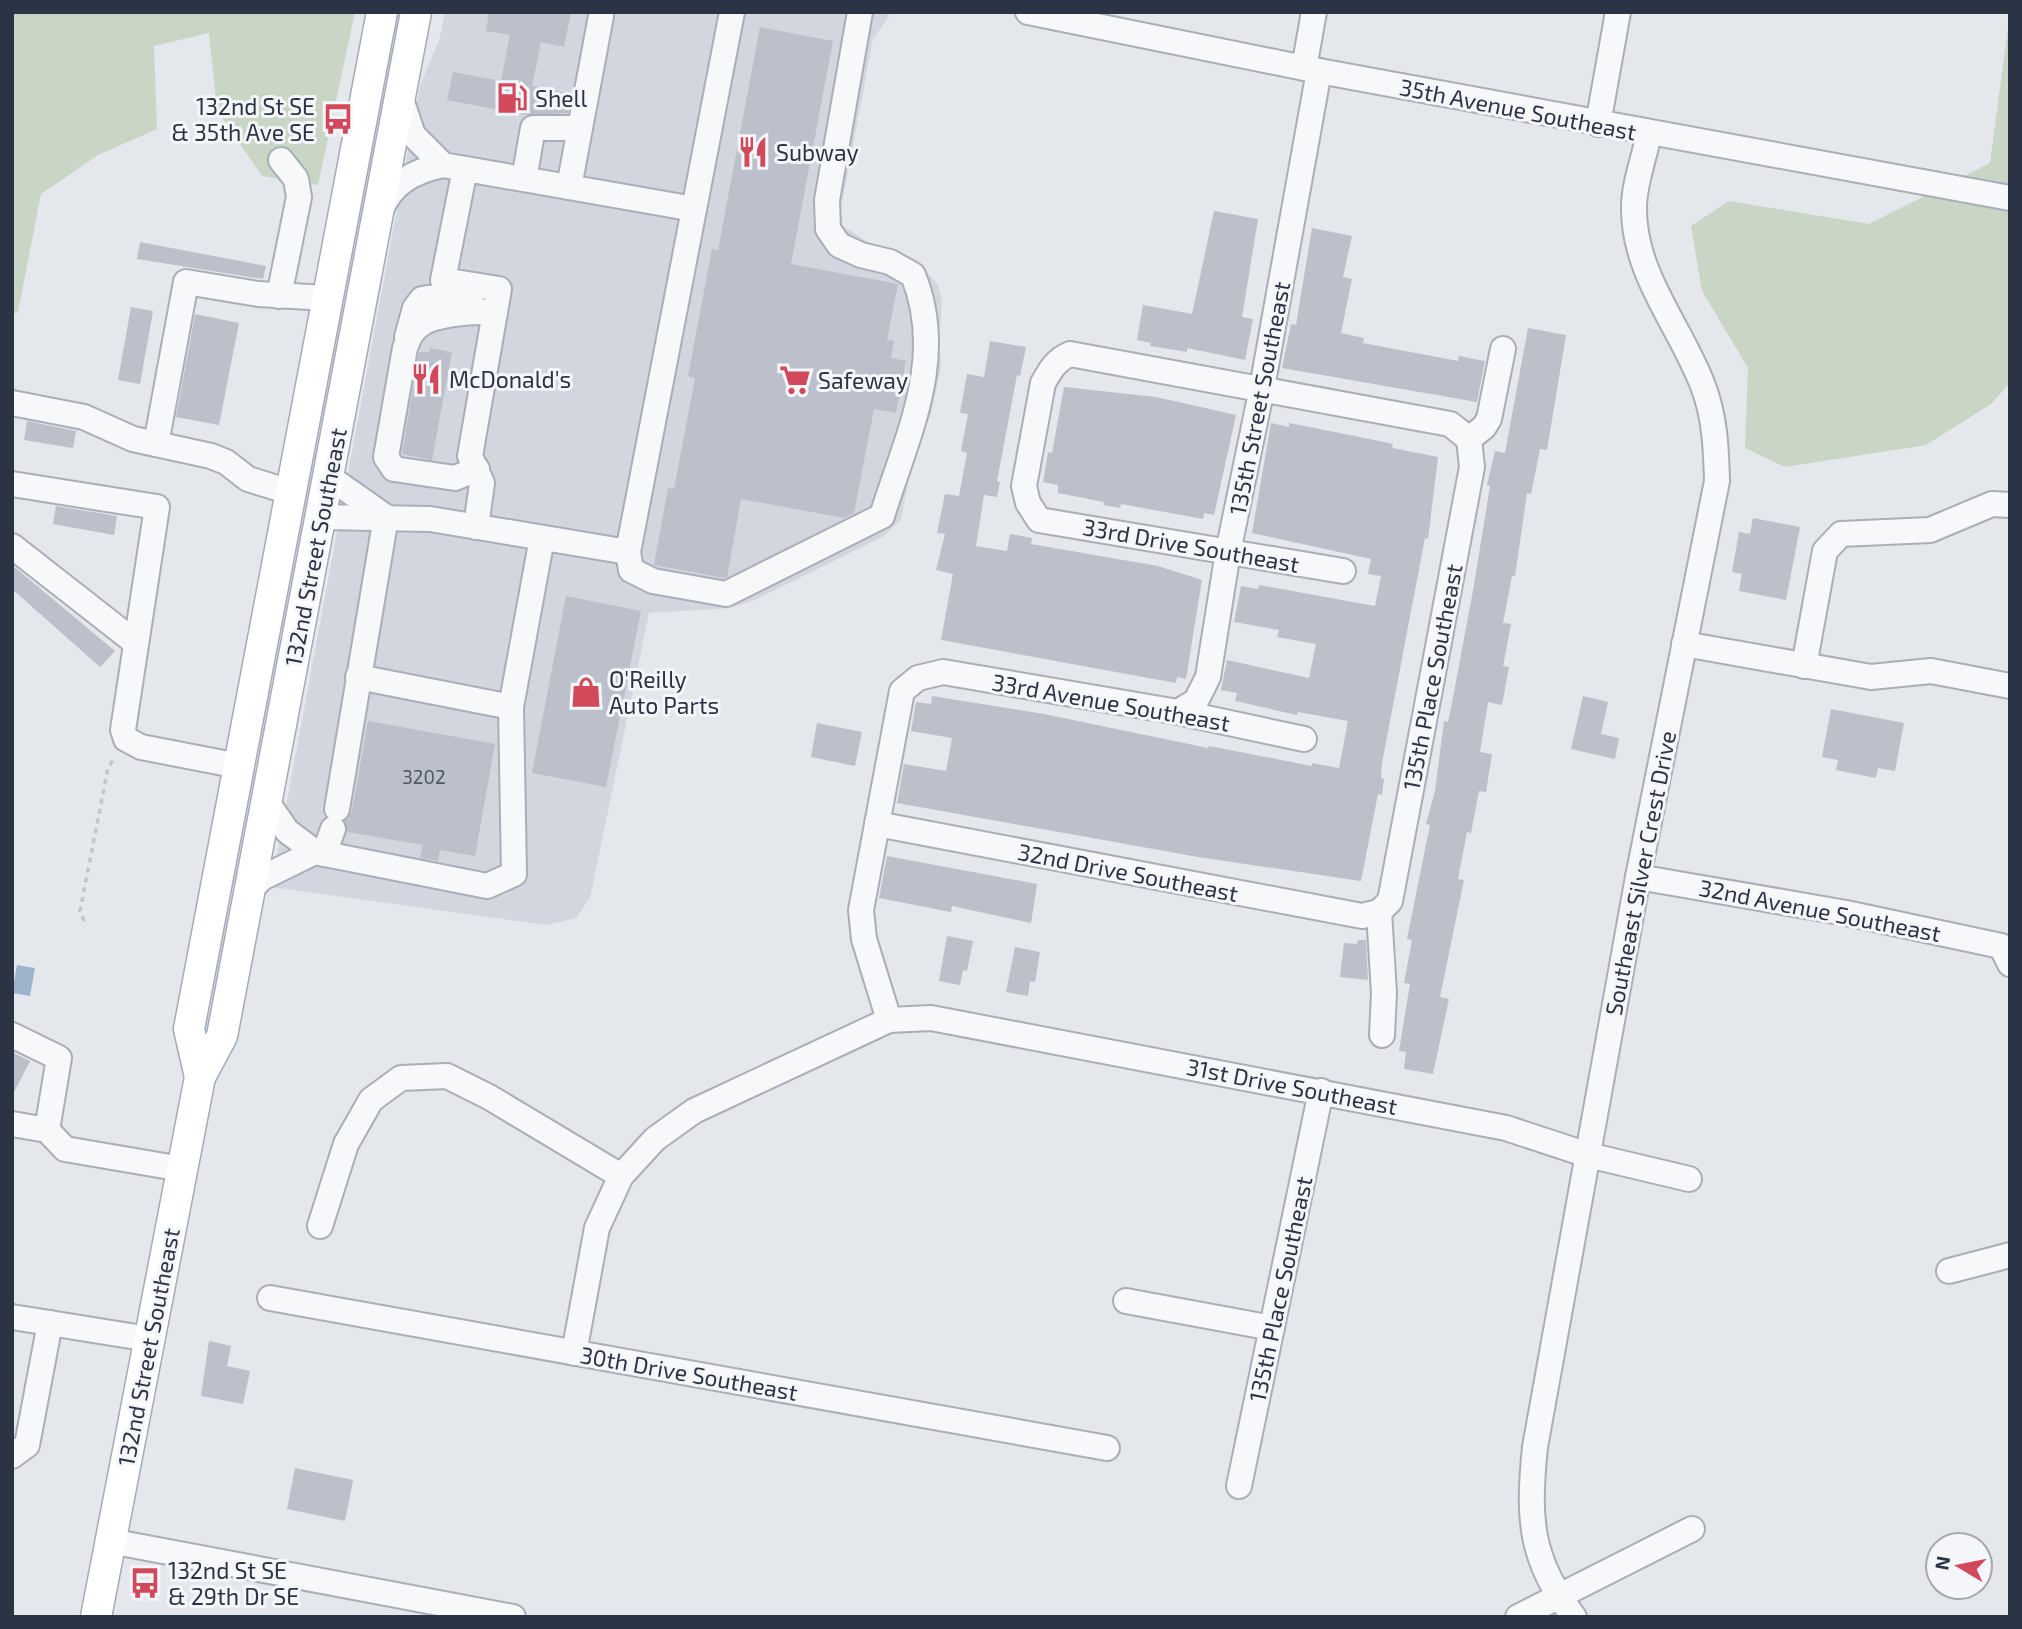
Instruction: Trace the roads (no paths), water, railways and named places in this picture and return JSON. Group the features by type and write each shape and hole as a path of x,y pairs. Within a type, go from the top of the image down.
{"main road":[{"name":"132nd Street Southeast","path":"200,1076 189,1030 382,12"},
{"name":"132nd Street Southeast","path":"96,1617 200,1076 222,1036 416,12"},
{"path":"321,517 312,475 334,337 326,306"},
{"path":"290,492 303,513 281,634 282,644 294,657"},
{"path":"239,766 247,784 249,804 228,921 229,929 239,946"}],"street":[{"path":"732,12 628,552 631,570 653,582 726,594 882,516 925,383 926,332 922,296 913,275 890,262 861,256 839,245 828,229 827,200 860,12"},
{"name":"135th Street Southeast","path":"1178,712 1196,701 1208,677 1228,552 1262,388 1312,70 1314,12"},
{"path":"1598,124 1618,12"},
{"name":"35th Avenue Southeast","path":"1040,13 1312,70 2010,198"},
{"path":"569,187 601,16"},
{"path":"399,93 413,135 454,167"},
{"path":"524,179 533,128 580,128"},
{"name":"Southeast Silver Crest Drive","path":"1574,1617 1541,1564 1530,1499 1535,1447 1638,877 1717,481 1716,432 1703,385 1658,298 1641,248 1634,206 1649,133"},
{"path":"279,296 299,197 296,180 281,160"},
{"path":"454,167 443,280 499,289 487,312 470,456 482,483 476,527"},
{"path":"374,229 392,188 411,176 454,167 694,209"},
{"path":"156,444 186,282 326,306"},
{"path":"477,469 454,478 394,469 386,457 405,348 411,333 422,323 487,312"},
{"path":"1262,388 1450,424 1469,439 1484,428 1489,419 1503,349"},
{"name":"33rd Drive Southeast","path":"1262,388 1070,354 1058,359 1043,383 1024,486 1028,503 1039,520 1343,571"},
{"path":"12,403 84,417 133,439 211,457 226,463 248,479 290,492"},
{"name":"135th Place Southeast","path":"1379,912 1390,901 1472,467 1469,439"},
{"path":"328,477 386,517"},
{"path":"12,484 157,506 123,730 126,739 141,747 239,766"},
{"path":"1804,666 1825,551 1841,534 1930,530 1993,504 2010,505"},
{"path":"321,517 430,519 628,552"},
{"path":"250,890 262,878 319,853 335,819 386,517"},
{"path":"267,802 286,831 319,853 487,886 514,874 511,707 542,538"},
{"path":"12,546 136,643"},
{"path":"1684,644 1871,677 1931,671 2010,685"},
{"name":"33rd Avenue Southeast","path":"877,824 902,691 918,678 943,672 1178,712 1304,739"},
{"path":"357,684 511,707"},
{"path":"574,1353 597,1228 621,1177 655,1139 694,1111 889,1020 864,939 861,910 877,824"},
{"name":"32nd Drive Southeast","path":"877,824 1362,916 1379,912"},
{"name":"32nd Avenue Southeast","path":"1638,877 1846,913 2005,955"},
{"path":"1379,912 1384,993 1382,1035"},
{"name":"31st Drive Southeast","path":"889,1020 931,1018 1321,1091 1506,1128 1588,1155 1689,1179"},
{"path":"12,1035 58,1058 47,1130"},
{"path":"320,1226 346,1144 371,1100 401,1078 447,1076 489,1097 621,1177"},
{"name":"135th Place Southeast","path":"1239,1486 1321,1091"},
{"path":"12,1124 47,1130 65,1149 182,1169"},
{"path":"1949,1271 2010,1255"},
{"name":"30th Drive Southeast","path":"270,1298 1107,1448"},
{"path":"1126,1301 1272,1328"},
{"path":"12,1317 149,1339"},
{"path":"12,1456 27,1445 50,1323"},
{"path":"1518,1617 1692,1529"},
{"path":"110,1541 513,1617"}],"water":[{"path":"17,965 35,968 30,996 12,993"}],"place":[{"name":"Shell","path":"512,98"},
{"name":"132nd St SE & 35th Ave SE","path":"338,119"},
{"name":"Subway","path":"753,152"},
{"name":"McDonald's","path":"426,379"},
{"name":"Safeway","path":"795,380"},
{"name":"O'Reilly Auto Parts","path":"586,692"},
{"name":"132nd St SE & 29th Dr SE","path":"145,1583"}]}
